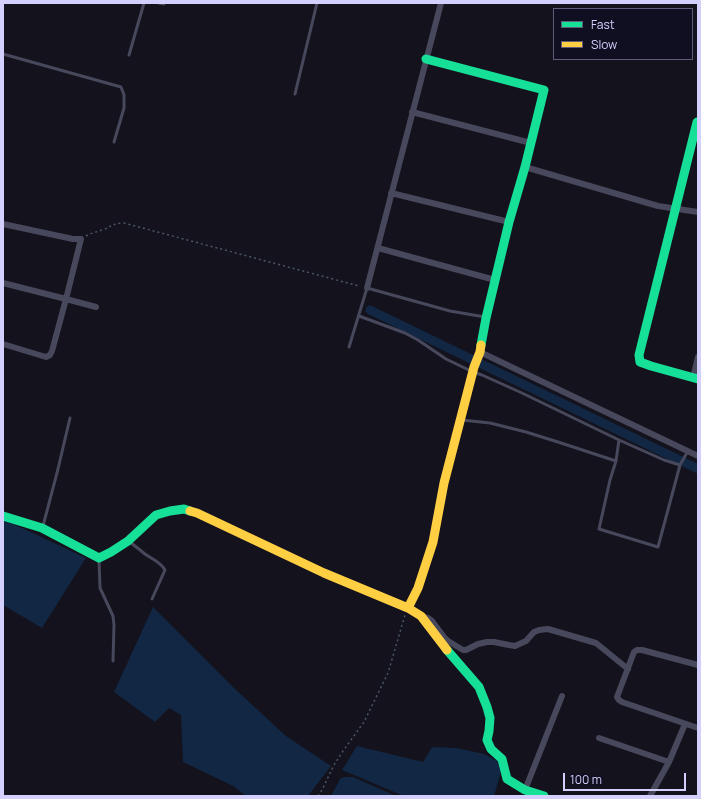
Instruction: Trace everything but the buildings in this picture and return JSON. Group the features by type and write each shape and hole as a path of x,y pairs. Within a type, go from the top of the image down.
{"street":[{"path":"367,288 441,3"},
{"path":"408,608 418,588 433,542 444,483 480,352 486,318 509,222 525,168 544,90 426,59"},
{"path":"412,112 531,143"},
{"path":"697,122 639,355 640,362 696,378 698,357"},
{"path":"525,168 658,206 698,212"},
{"path":"391,193 509,222"},
{"path":"3,224 73,239 81,239 50,355 46,357 3,344"},
{"path":"378,248 495,280"},
{"path":"3,283 96,307"},
{"path":"480,352 698,456"},
{"path":"3,516 42,528 99,558 128,541 156,515 170,511 184,510 197,513 324,574 408,608 421,616 428,618 444,637 463,650 487,642 516,646 526,641 534,632 548,629 596,643 628,669"},
{"path":"421,616 440,642 479,687 490,718 489,731 486,740 491,749 502,758 507,779 530,793 544,796"},
{"path":"698,665 637,650 634,652 617,697 618,700 622,702 698,728"},
{"path":"530,793 562,696"},
{"path":"650,796 669,762 685,724"},
{"path":"600,738 669,762"}],"lane":[{"path":"129,55 144,3"},
{"path":"159,3 164,4"},
{"path":"295,94 317,3"},
{"path":"3,54 121,88 124,95 124,108 114,142"},
{"path":"349,347 367,288 450,311 486,318"},
{"path":"359,316 404,333 446,358 475,367 482,375 619,440 664,460 680,464"},
{"path":"42,528 56,481 70,418"},
{"path":"461,420 490,423 526,432 616,461"},
{"path":"619,440 616,461 610,480 599,529 658,547 680,464 688,451"},
{"path":"128,541 164,567 165,570 152,600"},
{"path":"99,558 100,588 112,616 114,625 113,661"}],"path":[{"path":"81,239 91,233 103,230 116,223 124,223 367,288"},
{"path":"318,796 334,764 364,722 388,673 408,608"}],"water":[{"path":"3,519 86,558 42,628 3,605"},
{"path":"153,607 234,688 286,736 331,766 308,796 246,796 233,786 183,762 181,715 169,708 155,722 114,692"},
{"path":"357,746 423,762 432,747 457,748 484,754 503,764 494,796 404,796 342,770"},
{"path":"344,777 353,777 396,796 331,796 340,779"}],"waterway":[{"path":"370,310 698,469"}],"traffic: fast":[{"path":"426,59 544,90 525,167 509,222 481,345"},
{"path":"697,122 639,355 640,362 698,379"},
{"path":"3,516 42,528 99,558 128,541 156,515 184,509 190,511"},
{"path":"447,650 479,687 490,718 487,740 491,749 502,759 507,779 525,790 544,796"}],"traffic: slow":[{"path":"447,650 421,616 408,608 418,588 433,542 444,483 481,345"},
{"path":"190,511 324,573 408,608"}]}
